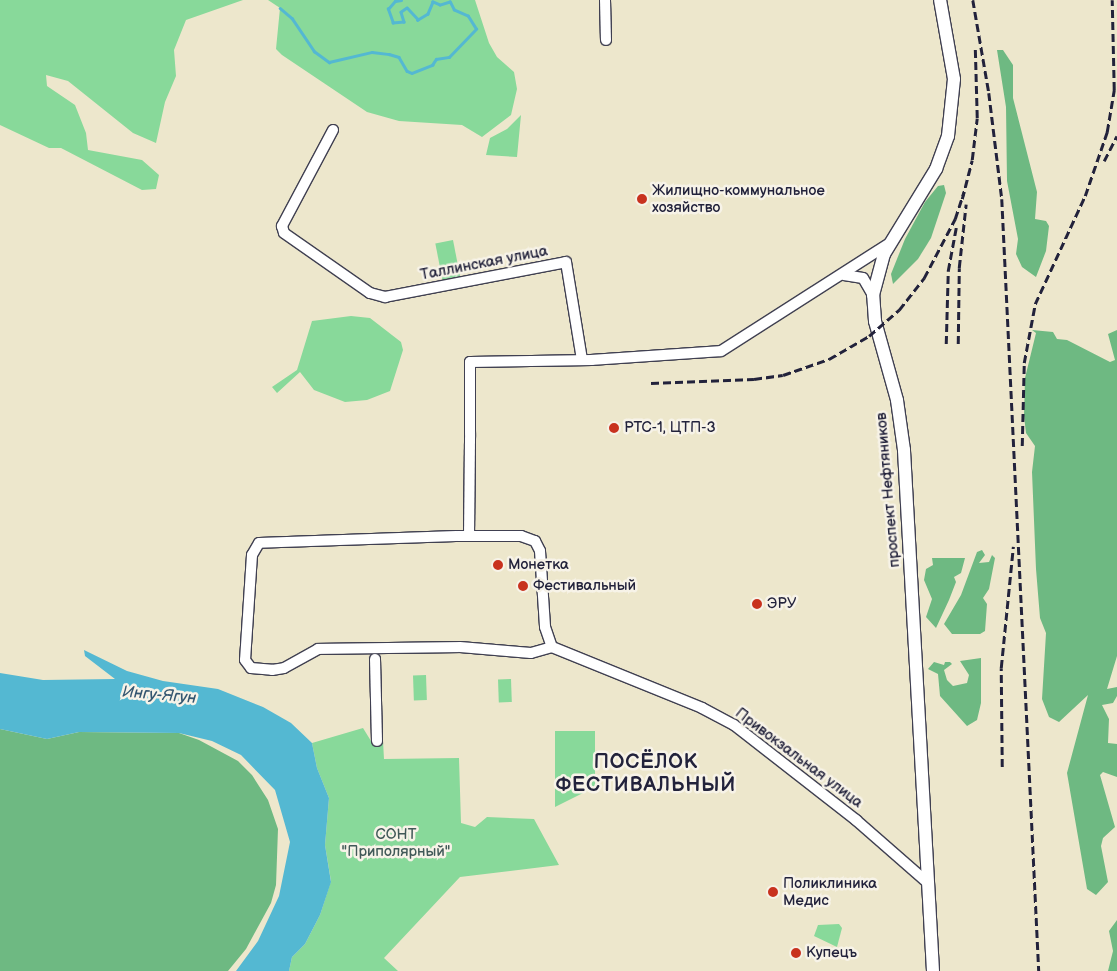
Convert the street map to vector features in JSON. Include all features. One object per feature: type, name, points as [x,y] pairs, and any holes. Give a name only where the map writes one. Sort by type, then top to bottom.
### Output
[{"type":"main road","name":"проспект Нефтяников","points":[[933,971],[903,442],[897,400],[876,321],[874,295],[878,268],[892,241],[936,169],[948,136],[954,79],[940,0]]},
{"type":"street","points":[[605,0],[606,40]]},
{"type":"street","name":"Таллинская улица","points":[[334,130],[282,226],[284,233],[370,293],[385,297],[566,262],[582,360]]},
{"type":"street","points":[[461,535],[470,434],[470,362],[582,360],[721,351],[844,275],[892,241]]},
{"type":"street","points":[[844,275],[854,274],[863,278],[874,295]]},
{"type":"street","points":[[461,535],[520,536],[535,541],[540,551],[545,627],[552,648],[531,653],[459,647],[375,655],[318,649],[284,668],[255,669],[248,667],[245,660],[252,555],[259,543],[461,535]]},
{"type":"street","name":"Привокзальная улица","points":[[552,648],[728,721],[800,774],[905,861],[928,883]]},
{"type":"street","points":[[375,655],[377,741]]},
{"type":"street","points":[[905,861],[920,860],[926,851]]},
{"type":"green space","points":[[0,0],[243,0],[186,20],[174,50],[176,76],[165,102],[156,143],[133,133],[68,81],[46,75],[47,86],[75,105],[86,133],[88,150],[142,160],[159,175],[156,189],[142,190],[61,148],[49,148],[0,125]]},
{"type":"green space","points":[[268,0],[475,0],[489,43],[497,57],[514,72],[517,89],[511,115],[482,137],[462,125],[399,121],[367,112],[282,55],[276,49],[280,8]]},
{"type":"green space","points":[[997,50],[1003,50],[1013,65],[1013,98],[1037,192],[1035,219],[1046,221],[1049,226],[1046,251],[1036,277],[1022,267],[1016,254],[1018,239],[1007,181],[1006,107]]},
{"type":"green space","points":[[521,115],[517,157],[486,155],[490,138],[507,129]]},
{"type":"green space","points":[[944,185],[946,193],[931,238],[918,259],[893,284],[891,274],[905,239],[925,202],[938,186]]},
{"type":"green space","points":[[453,240],[460,276],[442,280],[435,243]]},
{"type":"green space","points":[[351,316],[370,318],[401,342],[403,350],[390,391],[367,400],[345,402],[314,390],[300,372],[277,393],[272,387],[297,370],[312,321]]},
{"type":"green space","points":[[1032,330],[1053,332],[1057,339],[1067,340],[1110,362],[1115,360],[1108,334],[1117,330],[1117,656],[1107,689],[1117,687],[1117,696],[1113,703],[1102,705],[1109,719],[1108,743],[1117,744],[1117,777],[1103,772],[1100,775],[1115,827],[1103,838],[1101,846],[1108,882],[1096,895],[1087,889],[1067,773],[1088,695],[1059,722],[1049,717],[1042,699],[1046,633],[1040,618],[1036,569],[1032,472],[1035,446],[1026,433],[1024,416],[1025,378],[1036,333]]},
{"type":"green space","points":[[982,550],[985,555],[979,563],[989,562],[992,555],[995,558],[989,589],[983,598],[987,604],[985,631],[980,634],[952,634],[944,624],[961,595],[977,552]]},
{"type":"green space","points":[[932,558],[965,558],[961,573],[954,577],[956,582],[936,628],[926,617],[932,599],[924,580],[926,569],[933,565]]},
{"type":"green space","points":[[981,658],[981,703],[977,720],[967,726],[940,696],[938,674],[928,669],[934,662],[944,665],[945,662],[950,662],[952,664],[944,670],[947,680],[953,686],[967,683],[969,675],[960,661]]},
{"type":"green space","points":[[413,675],[426,675],[427,700],[414,700]]},
{"type":"green space","points":[[498,679],[511,679],[512,702],[499,702]]},
{"type":"green space","name":"СОНТ \"Приполярный\"","points":[[363,728],[371,741],[383,741],[384,759],[459,758],[461,823],[475,827],[487,817],[534,819],[559,865],[460,877],[384,958],[398,971],[289,971],[292,957],[305,944],[320,915],[331,881],[325,845],[329,798],[317,768],[312,743]]},
{"type":"green space","points":[[0,729],[47,739],[79,732],[179,733],[199,740],[238,761],[252,775],[268,800],[278,829],[276,885],[271,903],[246,949],[228,971],[0,971]]},
{"type":"green space","points":[[555,731],[595,731],[595,787],[555,807]]},
{"type":"green space","points":[[1117,920],[1117,971],[1108,971],[1113,951],[1109,931]]},
{"type":"green space","points":[[839,924],[842,928],[837,947],[814,936],[818,925]]},
{"type":"water","name":"Ингу-Ягун","points":[[84,650],[127,671],[163,681],[218,689],[263,707],[291,723],[312,743],[317,768],[329,798],[325,845],[331,882],[320,915],[305,944],[292,957],[289,971],[236,971],[258,941],[279,896],[290,842],[275,790],[241,755],[212,741],[179,733],[79,732],[47,739],[0,729],[0,673],[43,680],[115,679],[85,656]]},
{"type":"waterway","points":[[280,8],[292,18],[314,51],[329,62],[372,52],[389,54],[399,57],[407,71],[412,73],[432,65],[436,59],[449,57],[476,29],[468,16],[454,10],[450,2],[440,5],[433,2],[428,14],[418,20],[407,8],[401,12],[404,22],[393,23],[388,9],[395,1],[401,0]]},
{"type":"railway","points":[[973,0],[989,93],[1002,199],[1039,971]]},
{"type":"railway","points":[[1022,446],[1024,363],[1035,304],[1085,196],[1107,132],[1114,90],[1112,0]]},
{"type":"railway","points":[[962,199],[972,160],[977,118],[975,48]]},
{"type":"railway","points":[[1104,161],[1117,136]]},
{"type":"railway","points":[[651,383],[754,379],[783,375],[829,359],[869,336],[899,310],[924,278],[955,219],[964,192]]},
{"type":"railway","points":[[958,344],[959,268],[966,204]]},
{"type":"railway","points":[[946,344],[948,271],[956,228]]},
{"type":"railway","points":[[1002,767],[1001,668],[1013,547]]},
{"type":"place","name":"Жилищно-коммунальное хозяйство","points":[[642,199]]},
{"type":"place","name":"РТС-1, ЦТП-3","points":[[614,428]]},
{"type":"place","name":"Монетка","points":[[498,565]]},
{"type":"place","name":"Фестивальный","points":[[523,586]]},
{"type":"place","name":"ЭРУ","points":[[757,604]]},
{"type":"place","name":"Поликлиника Медис","points":[[773,892]]},
{"type":"place","name":"Купецъ","points":[[796,953]]},
{"type":"district","name":"ПОСЁЛОК ФЕСТИВАЛЬНЫЙ","points":[[646,774]]}]
